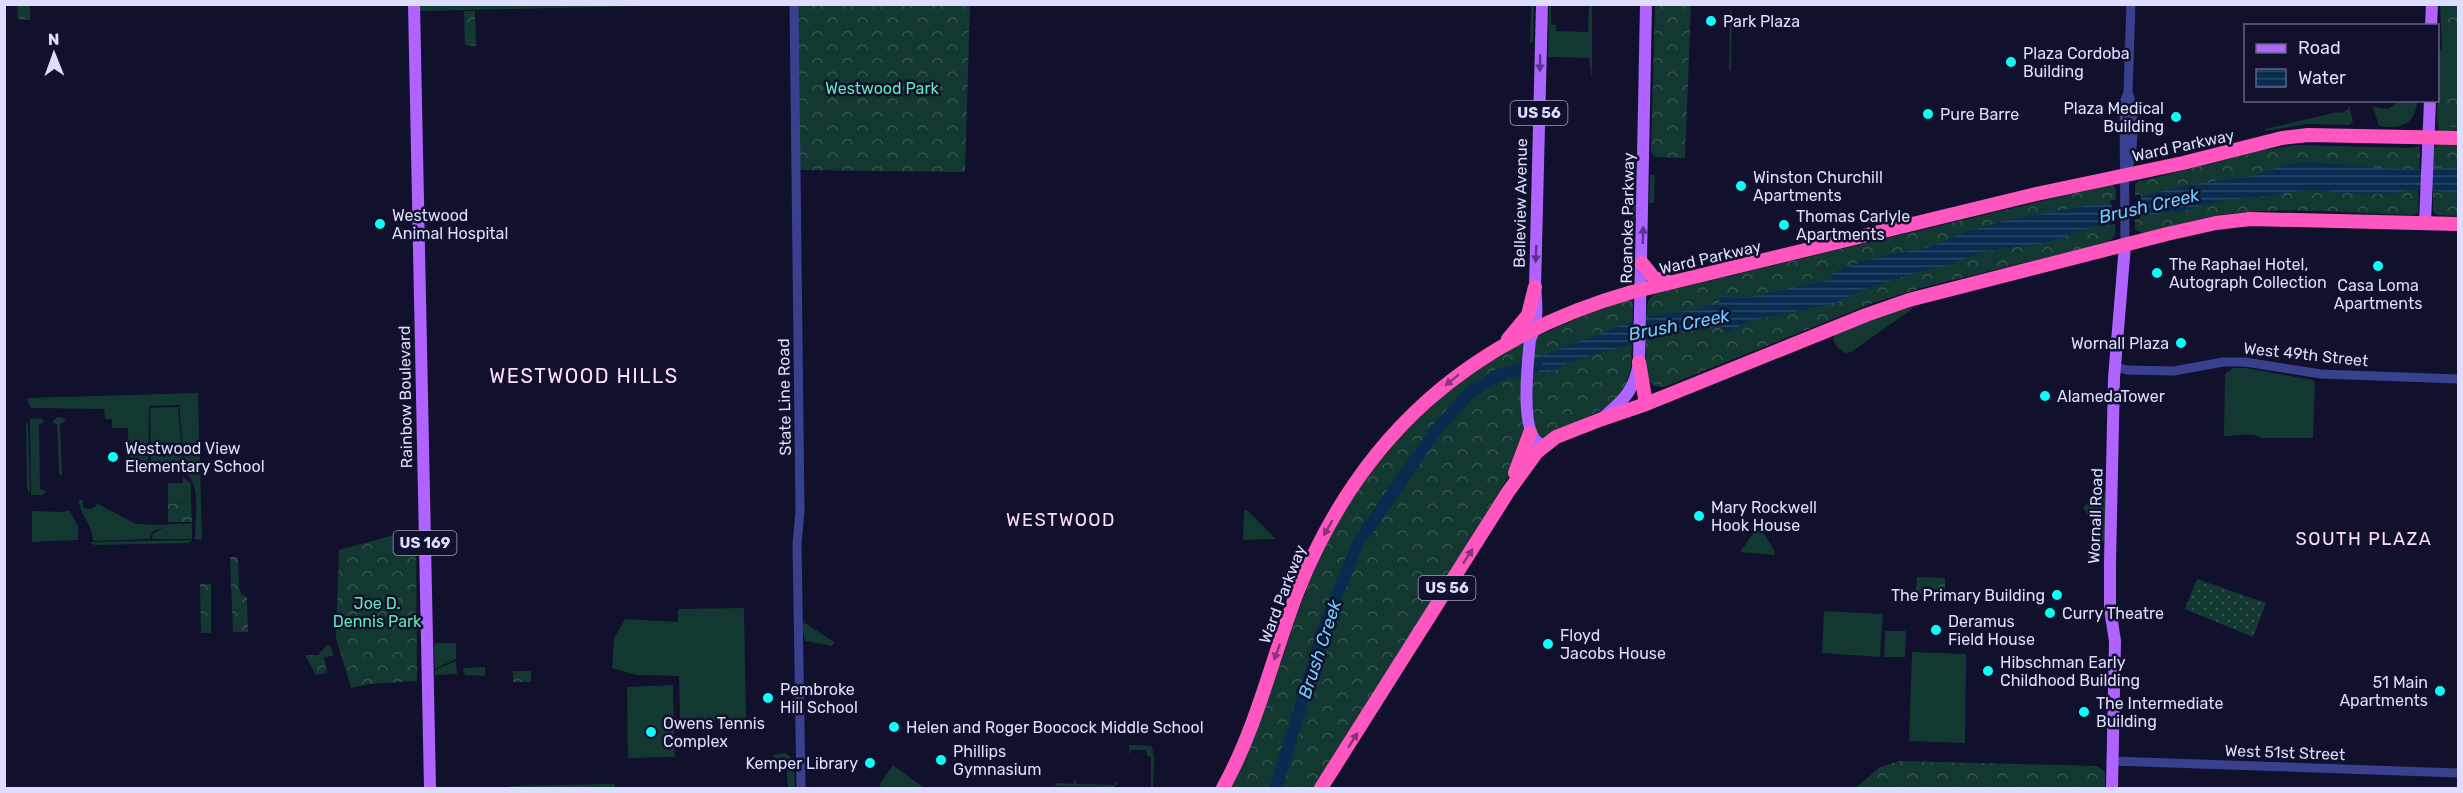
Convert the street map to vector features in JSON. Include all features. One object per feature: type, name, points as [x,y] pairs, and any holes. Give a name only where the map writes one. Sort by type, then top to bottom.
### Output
[{"type":"highway","name":"Ward Parkway","points":[[1223,789],[1246,739],[1313,553],[1345,498],[1383,446],[1407,419],[1459,374],[1500,346],[1578,309],[1641,290],[2294,136],[2427,144],[2458,138]]},
{"type":"highway","points":[[1602,418],[1680,391],[1856,319],[1909,300],[2216,223],[2250,219],[2458,224]]},
{"type":"highway","points":[[1642,263],[1654,278],[1674,283]]},
{"type":"highway","name":"US 56","points":[[1500,346],[1524,320],[1533,302],[1535,287]]},
{"type":"highway","points":[[1639,355],[1646,404]]},
{"type":"highway","points":[[1643,381],[1657,389],[1680,391]]},
{"type":"highway","name":"US 56","points":[[1321,789],[1526,465],[1544,445],[1556,437],[1602,418]]},
{"type":"highway","points":[[1508,492],[1530,433]]},
{"type":"main road","name":"Rainbow Boulevard","points":[[414,4],[430,789]]},
{"type":"main road","name":"Belleview Avenue","points":[[1530,433],[1527,420],[1533,354],[1530,340],[1535,330],[1537,305],[1535,287],[1542,4]]},
{"type":"main road","name":"Roanoke Parkway","points":[[1602,418],[1624,400],[1633,386],[1639,355],[1646,4]]},
{"type":"main road","name":"US 56","points":[[1647,23],[1651,17],[1651,4]]},
{"type":"main road","points":[[2431,24],[2432,4]]},
{"type":"main road","points":[[2425,223],[2430,102]]},
{"type":"main road","name":"Wornall Road","points":[[2112,789],[2115,641],[2110,609],[2110,562],[2115,367],[2126,245]]},
{"type":"main road","points":[[1530,433],[1537,444],[1544,445]]},
{"type":"street","name":"State Line Road","points":[[794,4],[800,511],[797,527],[797,568],[801,789]]},
{"type":"street","points":[[2126,245],[2125,188],[2126,174],[2131,160],[2132,103],[2128,92],[2131,4]]},
{"type":"street","name":"West 49th Street","points":[[2115,367],[2127,370],[2174,371],[2223,362],[2245,362],[2321,374],[2458,379]]},
{"type":"street","name":"West 51st Street","points":[[2111,761],[2458,773]]},
{"type":"green space","points":[[647,4],[647,6],[420,11],[419,5]]},
{"type":"green space","points":[[17,5],[30,5],[30,20],[18,19]]},
{"type":"green space","name":"Westwood Park","points":[[797,5],[970,5],[965,172],[800,170]]},
{"type":"green space","points":[[1531,5],[1534,5],[1533,42],[1530,44]]},
{"type":"green space","points":[[1549,5],[1551,5],[1551,24],[1556,25],[1556,31],[1588,32],[1589,5],[1592,5],[1592,79],[1589,58],[1548,57]]},
{"type":"green space","points":[[1655,5],[1691,5],[1685,158],[1655,157],[1651,152]]},
{"type":"green space","points":[[2440,5],[2458,5],[2458,130],[2442,132],[2437,122],[2439,51],[2442,48]]},
{"type":"green space","points":[[2458,7],[2458,42],[2447,40],[2448,9]]},
{"type":"green space","points":[[464,11],[475,11],[476,46],[465,45]]},
{"type":"green space","points":[[1730,11],[1732,11],[1731,71],[1729,71]]},
{"type":"green space","points":[[2458,91],[2458,127],[2445,124],[2446,92]]},
{"type":"green space","points":[[2398,102],[2417,102],[2414,115],[2406,124],[2400,126],[2379,126],[2373,107],[2388,109]]},
{"type":"green space","points":[[2349,105],[2353,121],[2350,125],[2307,124],[2266,131],[2265,129],[2342,113],[2348,109]]},
{"type":"green space","points":[[2439,143],[2458,143],[2458,216],[2437,215],[2433,211],[2433,149]]},
{"type":"green space","points":[[2295,145],[2413,148],[2420,146],[2418,213],[2413,215],[2259,211],[2213,216],[2142,233],[2135,230],[2135,185],[2140,179],[2142,181],[2259,151]]},
{"type":"green space","points":[[1634,171],[1637,171],[1636,217],[1632,219]]},
{"type":"green space","points":[[1650,175],[1655,175],[1654,203],[1649,203]]},
{"type":"green space","points":[[2113,184],[2116,190],[2115,235],[2109,242],[1921,288],[1873,303],[1664,387],[1655,386],[1649,381],[1646,330],[1648,303],[1653,295]]},
{"type":"green space","points":[[1627,300],[1632,301],[1633,306],[1631,369],[1624,389],[1613,403],[1602,410],[1549,435],[1510,474],[1432,603],[1313,788],[1231,788],[1266,706],[1294,622],[1316,567],[1333,532],[1375,467],[1427,410],[1488,362],[1524,341],[1594,311]]},
{"type":"green space","points":[[1914,305],[1911,310],[1851,352],[1845,353],[1837,347],[1833,339],[1836,332]]},
{"type":"green space","points":[[2233,368],[2246,368],[2313,380],[2315,383],[2313,438],[2224,436],[2225,374]]},
{"type":"green space","points":[[198,393],[202,540],[195,539],[196,494],[194,485],[185,472],[179,405],[149,406],[148,464],[139,471],[129,471],[128,428],[112,428],[112,419],[105,419],[104,409],[33,408],[30,407],[27,398]]},
{"type":"green space","points":[[178,407],[182,453],[151,454],[150,408]]},
{"type":"green space","points":[[57,417],[66,421],[60,424],[62,475],[59,475],[57,424],[52,423]]},
{"type":"green space","points":[[41,418],[44,422],[39,425],[40,489],[46,491],[43,495],[31,495],[30,419]]},
{"type":"green space","points":[[28,421],[30,491],[29,493],[26,426]]},
{"type":"green space","points":[[182,453],[183,463],[151,464],[151,454]]},
{"type":"green space","points":[[183,477],[191,484],[191,503],[168,504],[168,483],[183,483]]},
{"type":"green space","points":[[2105,490],[2105,538],[2103,541],[2100,540],[2083,507]]},
{"type":"green space","points":[[79,499],[83,501],[85,509],[91,509],[98,504],[136,524],[167,525],[152,532],[150,539],[93,541]]},
{"type":"green space","points":[[191,503],[192,522],[168,522],[168,504]]},
{"type":"green space","points":[[69,510],[78,526],[78,540],[32,542],[32,511],[63,512]]},
{"type":"green space","points":[[1244,510],[1247,510],[1276,539],[1243,540]]},
{"type":"green space","points":[[192,523],[192,539],[152,539],[153,534],[168,524]]},
{"type":"green space","points":[[1759,525],[1775,552],[1774,555],[1740,552]]},
{"type":"green space","name":"Joe D. Dennis Park","points":[[409,531],[416,536],[417,681],[370,684],[351,688],[336,638],[339,550]]},
{"type":"green space","points":[[192,540],[189,543],[95,545],[89,542]]},
{"type":"green space","points":[[230,557],[238,557],[239,588],[242,595],[247,597],[248,632],[233,632]]},
{"type":"green space","points":[[1917,577],[1945,578],[1945,596],[1916,595]]},
{"type":"green space","points":[[2197,579],[2266,603],[2253,637],[2185,609]]},
{"type":"green space","points":[[200,584],[211,584],[211,633],[201,633]]},
{"type":"green space","points":[[744,608],[746,720],[680,721],[679,676],[636,675],[612,668],[614,638],[625,619],[678,622],[678,609]]},
{"type":"green space","points":[[1824,611],[1883,614],[1880,657],[1822,653]]},
{"type":"green space","points":[[805,623],[834,642],[832,646],[805,641],[802,624]]},
{"type":"green space","points":[[1885,631],[1906,631],[1905,657],[1884,657]]},
{"type":"green space","points":[[434,643],[456,643],[456,659],[435,669]]},
{"type":"green space","points":[[328,644],[333,656],[324,657],[327,673],[316,675],[305,655],[318,655]]},
{"type":"green space","points":[[1912,652],[1966,654],[1965,743],[1909,741]]},
{"type":"green space","points":[[456,661],[457,674],[435,675],[435,670]]},
{"type":"green space","points":[[485,667],[485,676],[465,675],[463,668]]},
{"type":"green space","points":[[513,671],[531,671],[531,682],[513,682]]},
{"type":"green space","name":"Owens Tennis Complex","points":[[673,685],[675,757],[628,758],[627,687]]},
{"type":"green space","points":[[1129,745],[1152,746],[1153,788],[1151,788],[1151,757],[1147,756],[1146,750],[1131,750],[1129,755]]},
{"type":"green space","points":[[786,753],[794,760],[795,788],[788,788],[786,764],[773,765],[773,755]]},
{"type":"green space","points":[[1900,761],[2097,766],[2105,772],[2105,788],[1856,788],[1880,767]]},
{"type":"green space","points":[[893,765],[924,788],[884,788],[879,785]]},
{"type":"green space","points":[[1075,779],[1077,784],[1114,785],[1116,780],[1117,784],[1114,787],[1055,786],[1056,783],[1074,784]]},
{"type":"green space","points":[[615,784],[615,788],[511,788],[510,786]]},
{"type":"water","points":[[2307,162],[2421,170],[2458,167],[2458,193],[2417,189],[2387,194],[2343,193],[2312,189],[2222,200],[2179,212],[2143,215],[2100,224],[2046,243],[1985,251],[1947,266],[1918,272],[1867,288],[1836,303],[1748,321],[1728,332],[1721,326],[1704,328],[1703,333],[1702,329],[1696,328],[1596,354],[1568,363],[1544,375],[1528,368],[1541,356],[1644,317],[1701,309],[1707,307],[1708,304],[1717,306],[1722,296],[1746,298],[1822,282],[1831,279],[1833,273],[1846,267],[1877,257],[1930,247],[1969,231],[2003,221],[2086,206],[2106,205],[2183,186],[2253,176],[2284,165]]},
{"type":"pier","points":[[2141,194],[2138,213],[2140,218],[2110,225],[2112,205],[2109,201]]},
{"type":"waterway","name":"Brush Creek","points":[[1276,788],[1325,625],[1358,543],[1434,433],[1470,392],[1499,375],[1537,365]]},
{"type":"place","name":"Park Plaza","points":[[1711,21]]},
{"type":"place","name":"Plaza Cordoba Building","points":[[2011,62]]},
{"type":"place","name":"Pure Barre","points":[[1928,114]]},
{"type":"place","name":"Plaza Medical Building","points":[[2176,117]]},
{"type":"place","name":"Winston Churchill Apartments","points":[[1741,186]]},
{"type":"place","name":"Westwood Animal Hospital","points":[[380,224]]},
{"type":"place","name":"Thomas Carlyle Apartments","points":[[1784,225]]},
{"type":"place","name":"Casa Loma Apartments","points":[[2378,266]]},
{"type":"place","name":"The Raphael Hotel, Autograph Collection","points":[[2157,273]]},
{"type":"place","name":"Wornall Plaza","points":[[2181,343]]},
{"type":"place","name":"AlamedaTower","points":[[2045,396]]},
{"type":"place","name":"Westwood View Elementary School","points":[[113,457]]},
{"type":"place","name":"Mary Rockwell Hook House","points":[[1699,516]]},
{"type":"place","name":"The Primary Building","points":[[2057,595]]},
{"type":"place","name":"Curry Theatre","points":[[2050,613]]},
{"type":"place","name":"Deramus Field House","points":[[1936,630]]},
{"type":"place","name":"Floyd Jacobs House","points":[[1548,644]]},
{"type":"place","name":"Hibschman Early Childhood Building","points":[[1988,671]]},
{"type":"place","name":"51 Main Apartments","points":[[2440,691]]},
{"type":"place","name":"Pembroke Hill School","points":[[768,698]]},
{"type":"place","name":"The Intermediate Building","points":[[2084,712]]},
{"type":"place","name":"Helen and Roger Boocock Middle School","points":[[894,727]]},
{"type":"place","name":"Owens Tennis Complex","points":[[651,732]]},
{"type":"place","name":"Phillips Gymnasium","points":[[941,760]]},
{"type":"place","name":"Kemper Library","points":[[870,763]]},
{"type":"district","name":"WESTWOOD HILLS","points":[[584,376]]},
{"type":"district","name":"WESTWOOD","points":[[1061,520]]},
{"type":"district","name":"SOUTH PLAZA","points":[[2364,539]]}]
